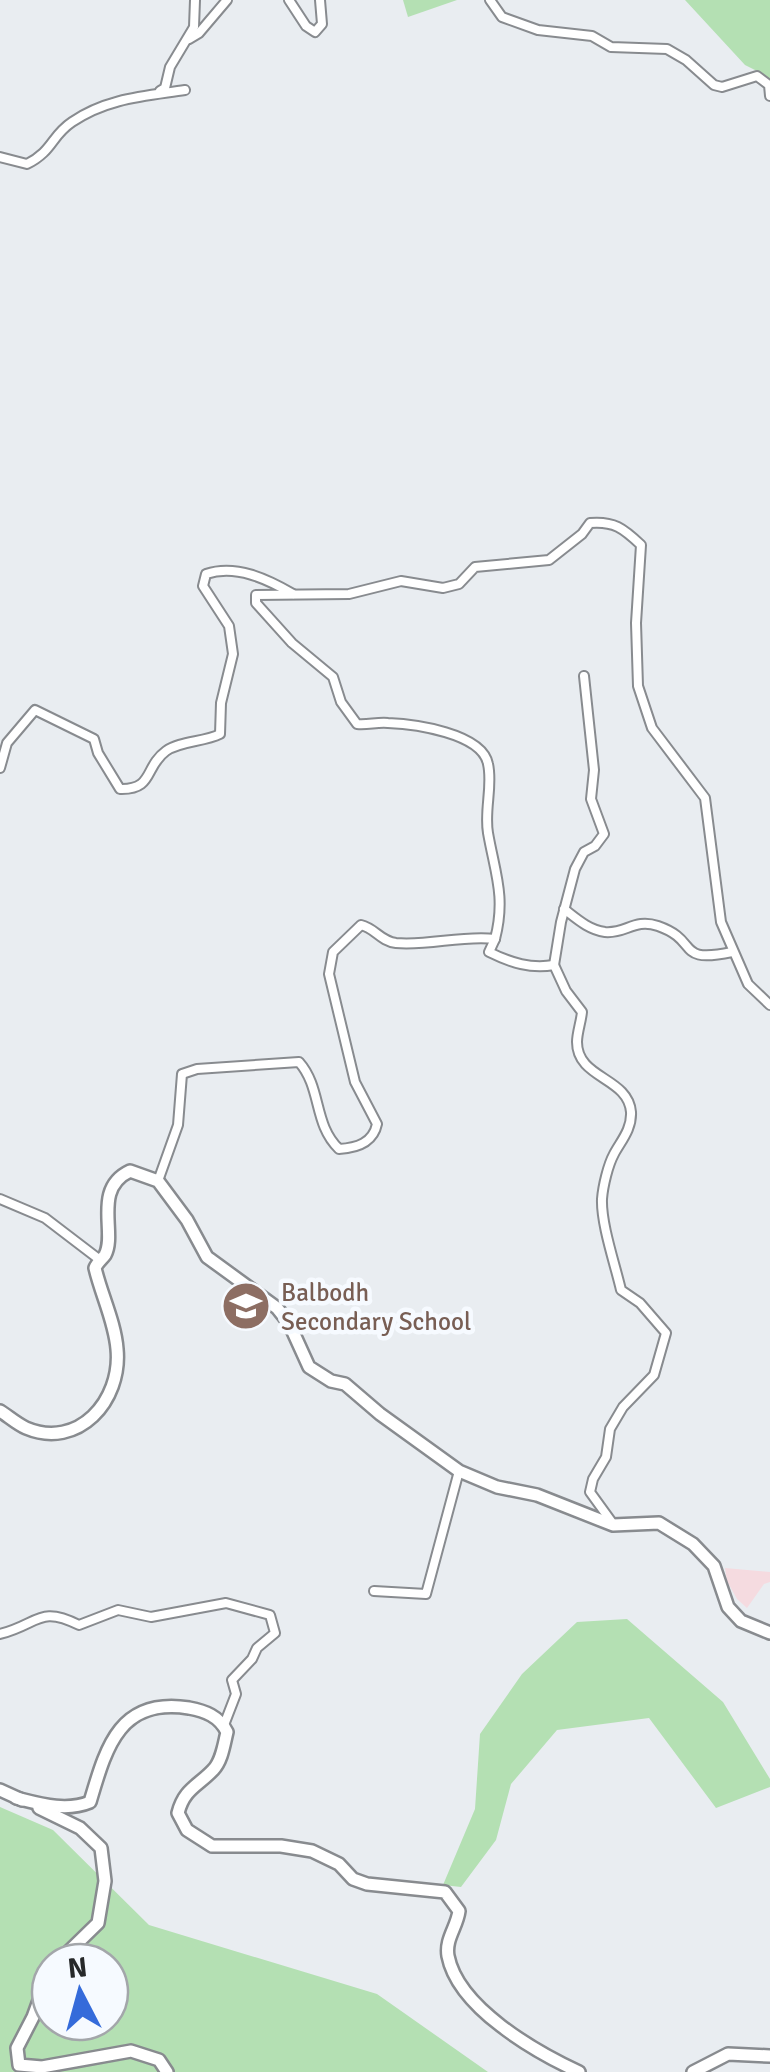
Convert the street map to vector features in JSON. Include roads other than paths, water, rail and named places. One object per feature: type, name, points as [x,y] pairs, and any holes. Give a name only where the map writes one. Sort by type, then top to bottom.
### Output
[{"type":"street","points":[[159,92],[165,88],[170,66],[194,27],[195,0]]},
{"type":"street","points":[[186,41],[199,33],[227,0]]},
{"type":"street","points":[[290,0],[306,26],[315,32],[322,24],[320,0]]},
{"type":"street","points":[[490,0],[502,17],[538,30],[592,36],[611,47],[667,49],[714,85],[722,87],[757,76],[769,85],[770,96]]},
{"type":"street","points":[[0,157],[27,164],[50,149],[59,132],[74,120],[115,100],[185,90]]},
{"type":"street","points":[[554,965],[538,968],[506,961],[490,952],[502,896],[486,813],[488,763],[480,746],[460,735],[405,724],[357,724],[340,702],[333,677],[292,643],[256,603],[256,595],[350,594],[401,581],[443,588],[459,584],[475,567],[549,560],[590,523],[616,524],[640,544],[638,686],[652,728],[705,798],[721,922],[748,984],[770,1006]]},
{"type":"street","points":[[0,768],[7,743],[35,710],[94,739],[120,789],[134,790],[144,784],[152,764],[169,748],[204,742],[220,734],[220,703],[233,654],[229,626],[202,586],[206,574],[220,570],[253,575],[297,596]]},
{"type":"street","points":[[584,676],[594,770],[591,799],[604,834],[584,852],[575,869],[554,965],[582,1012],[579,1052],[589,1071],[608,1080],[625,1096],[631,1112],[626,1136],[612,1158],[602,1200],[621,1290],[640,1303],[666,1333],[654,1374],[623,1407],[610,1429],[606,1457],[593,1478],[590,1492],[613,1525]]},
{"type":"street","points":[[564,910],[587,926],[608,933],[638,922],[660,926],[679,935],[691,953],[703,958],[732,952]]},
{"type":"street","points":[[158,1181],[178,1125],[182,1074],[197,1069],[299,1062],[311,1076],[318,1116],[329,1140],[339,1149],[356,1148],[374,1135],[377,1124],[355,1082],[329,974],[333,952],[360,925],[371,927],[380,938],[392,943],[495,938]]},
{"type":"street","points":[[0,1410],[25,1428],[62,1433],[77,1430],[98,1412],[108,1396],[118,1365],[116,1339],[95,1268],[107,1252],[107,1203],[118,1179],[130,1171],[158,1181],[187,1220],[207,1258],[276,1308],[288,1323],[309,1367],[332,1382],[345,1384],[459,1471],[613,1525],[659,1523],[693,1544],[714,1566],[728,1607],[741,1620],[770,1633]]},
{"type":"street","points":[[0,1199],[46,1218],[100,1260]]},
{"type":"street","points":[[374,1591],[426,1594],[459,1471]]},
{"type":"street","points":[[0,1634],[60,1614],[80,1625],[118,1610],[151,1616],[226,1603],[270,1615],[275,1632],[232,1680],[236,1694],[224,1725]]},
{"type":"street","points":[[16,1798],[50,1806],[90,1802],[100,1763],[127,1722],[148,1708],[168,1706],[213,1715],[226,1732],[217,1766],[189,1787],[181,1801],[178,1813],[187,1830],[200,1841],[224,1848],[253,1844],[312,1851],[366,1884],[445,1892],[459,1911],[450,1936],[450,1961],[474,2000],[519,2041],[579,2072]]},
{"type":"street","points":[[0,1790],[80,1828],[101,1848],[104,1881],[98,1923],[79,1942]]},
{"type":"street","points":[[30,2024],[18,2048],[19,2066],[42,2067],[132,2051],[159,2060],[167,2072]]},
{"type":"street","points":[[693,2072],[728,2054],[770,2056]]},
{"type":"place","name":"Balbodh Secondary School","points":[[246,1306]]}]
